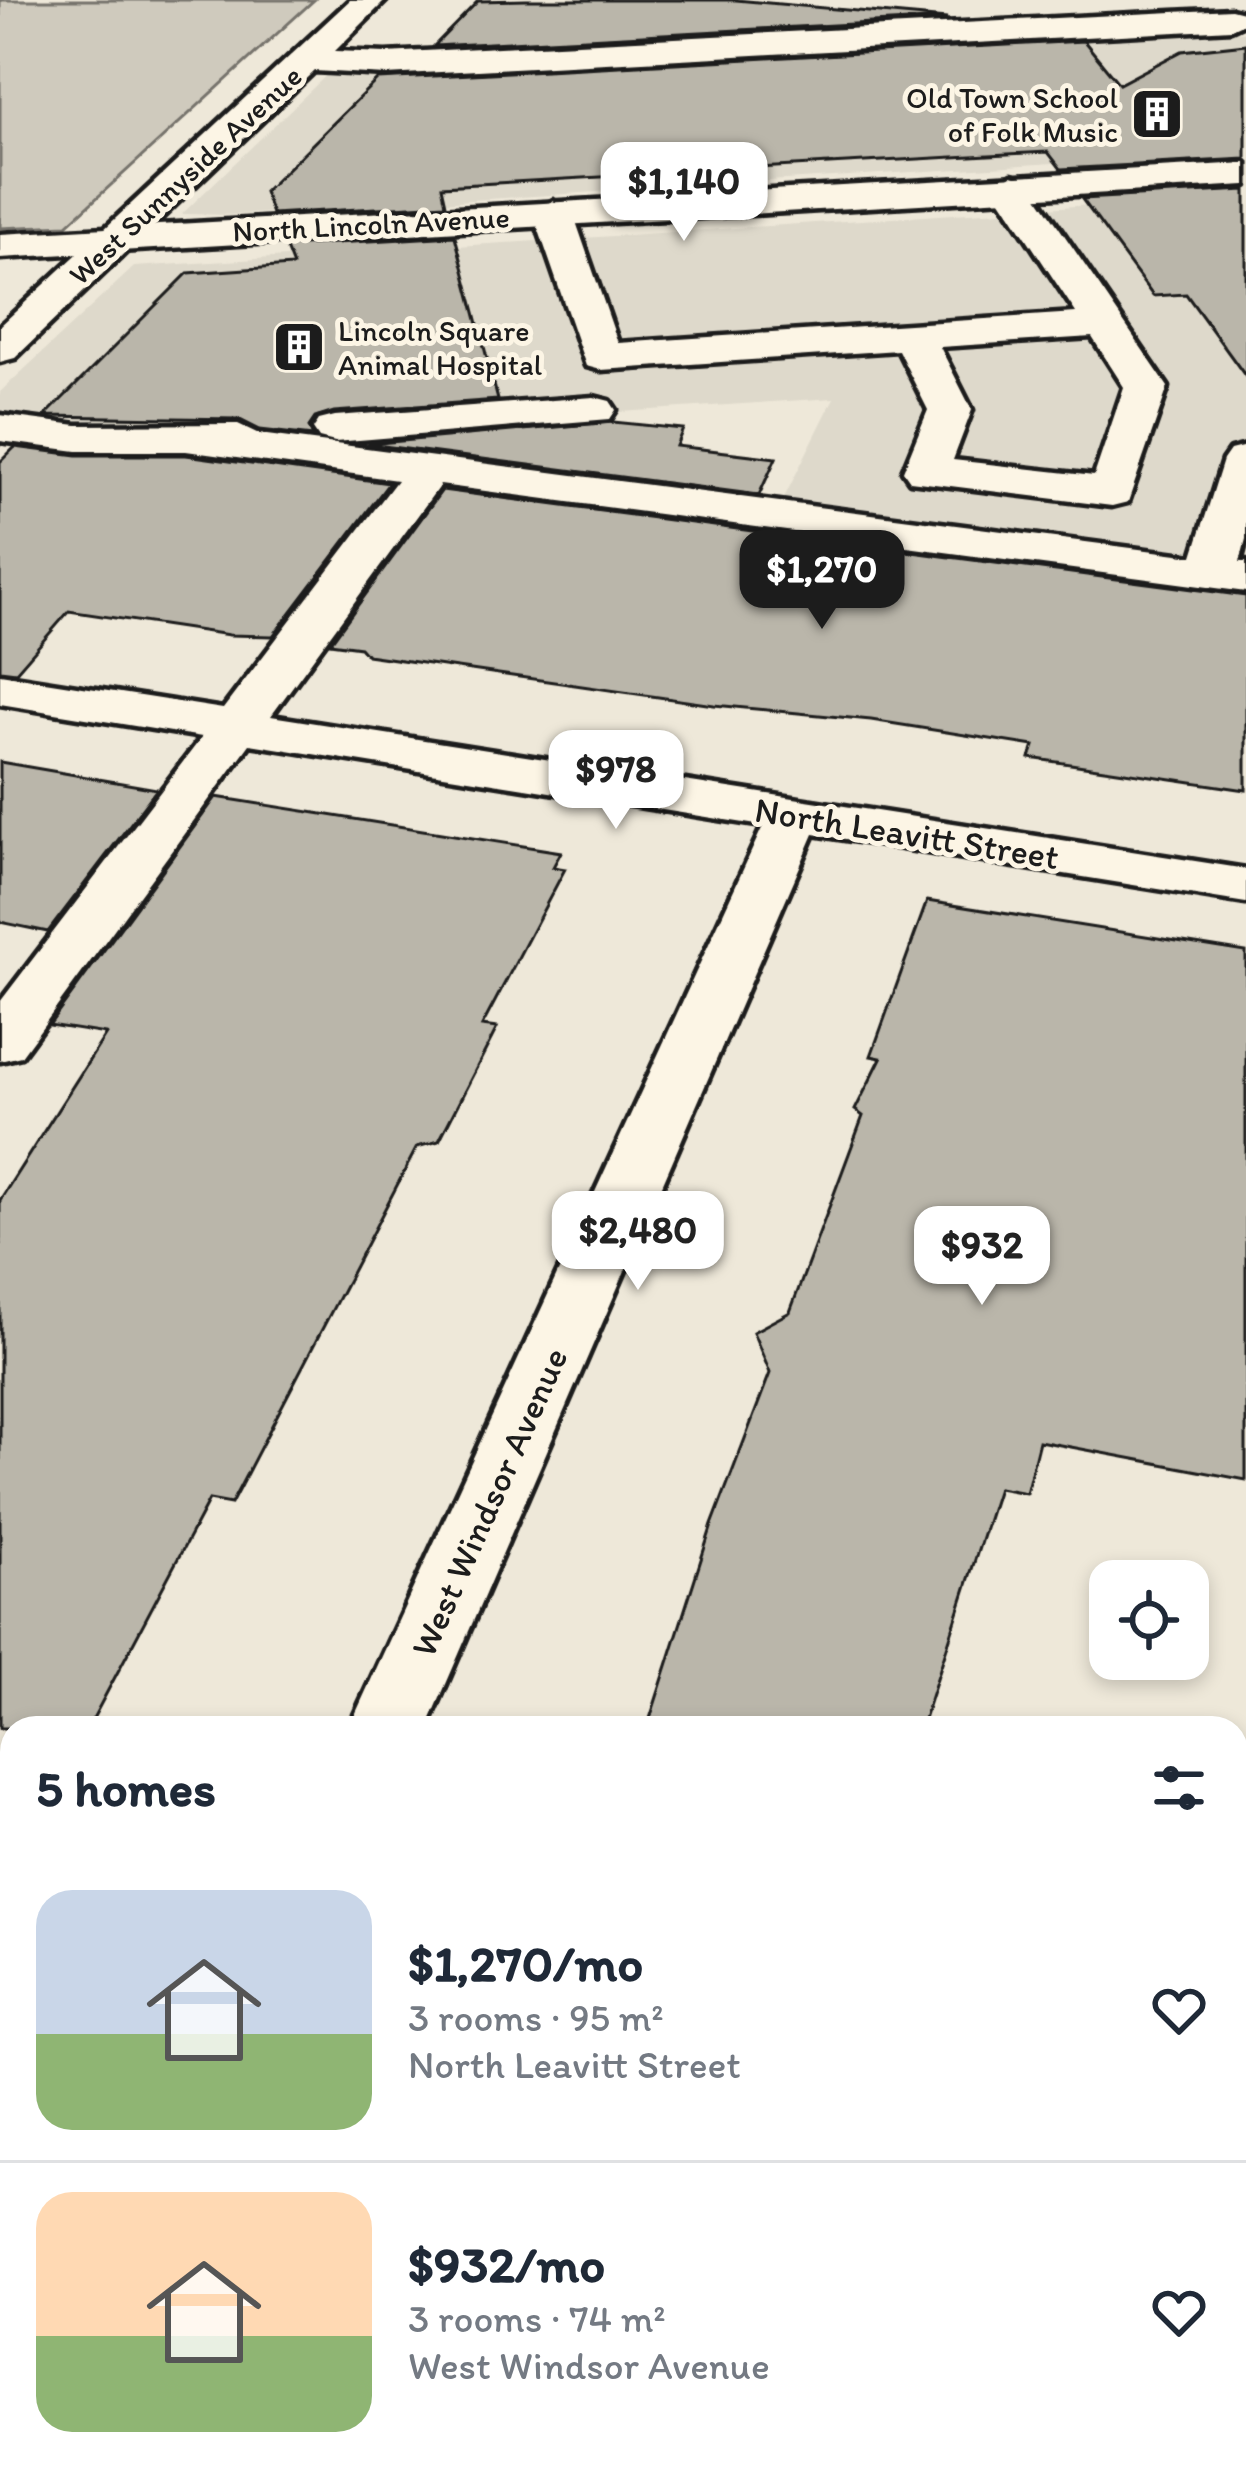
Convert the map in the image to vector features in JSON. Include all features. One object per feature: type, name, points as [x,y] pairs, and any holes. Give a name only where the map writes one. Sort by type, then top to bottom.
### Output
[{"type":"street","name":"West Sunnyside Avenue","points":[[0,349],[370,0]]},
{"type":"street","points":[[1020,0],[1239,20]]},
{"type":"street","points":[[738,48],[761,16]]},
{"type":"street","points":[[306,60],[386,64],[1239,20]]},
{"type":"street","name":"North Lincoln Avenue","points":[[0,246],[1246,174]]},
{"type":"street","points":[[913,337],[950,410],[926,471],[1112,492],[1146,387],[1012,187]]},
{"type":"street","points":[[553,214],[601,357],[1104,324]]},
{"type":"street","points":[[0,428],[76,438],[197,440],[595,410]]},
{"type":"street","points":[[197,440],[1229,575],[1246,460]]},
{"type":"street","points":[[0,1043],[428,470]]},
{"type":"street","name":"North Leavitt Street","points":[[0,689],[1246,886]]},
{"type":"street","name":"West Windsor Avenue","points":[[393,1716],[795,815]]},
{"type":"shaded area","points":[[0,0],[314,0],[67,225],[0,228]]},
{"type":"shaded area","points":[[1163,24],[1246,32],[1246,158],[1125,166],[1100,160],[236,215],[182,214],[340,62]]},
{"type":"shaded area","points":[[1246,195],[1246,460],[1212,573],[775,516],[834,398],[197,440],[0,428],[0,392],[134,267]]},
{"type":"building","points":[[736,0],[947,19],[434,46],[478,1]]},
{"type":"building","points":[[1084,41],[1119,84],[1182,51],[1246,44],[1246,159],[1061,169],[1048,152],[989,155],[442,186],[446,204],[272,214],[264,192],[378,79]]},
{"type":"building","points":[[1246,190],[1246,377],[1186,294],[1153,296],[1082,199]]},
{"type":"building","points":[[455,236],[498,400],[334,412],[315,418],[309,427],[313,436],[260,430],[238,419],[45,416],[188,273],[293,266],[285,246]]},
{"type":"building","points":[[613,422],[683,429],[676,446],[776,458],[759,495],[368,444]]},
{"type":"building","points":[[15,447],[77,455],[186,455],[389,483],[273,636],[229,635],[69,611],[16,672],[0,670],[0,462]]},
{"type":"building","points":[[442,490],[1246,596],[1246,790],[1030,758],[1034,746],[871,720],[714,705],[367,655],[360,647],[330,643]]},
{"type":"building","points":[[0,762],[157,789],[48,932],[0,922]]},
{"type":"building","points":[[216,797],[561,852],[553,867],[565,869],[482,1026],[497,1028],[439,1141],[417,1147],[231,1504],[209,1500],[94,1716],[0,1716],[0,1200],[106,1034],[49,1025]]},
{"type":"building","points":[[927,901],[1246,952],[1246,1480],[1039,1441],[1026,1493],[998,1488],[925,1716],[651,1716],[712,1525],[770,1373],[753,1332],[790,1312],[863,1116],[855,1110],[881,1058],[871,1056]]},
{"type":"place","name":"Old Town School of Folk Music","points":[[1157,114]]},
{"type":"place","name":"Lincoln Square Animal Hospital","points":[[299,347]]}]
